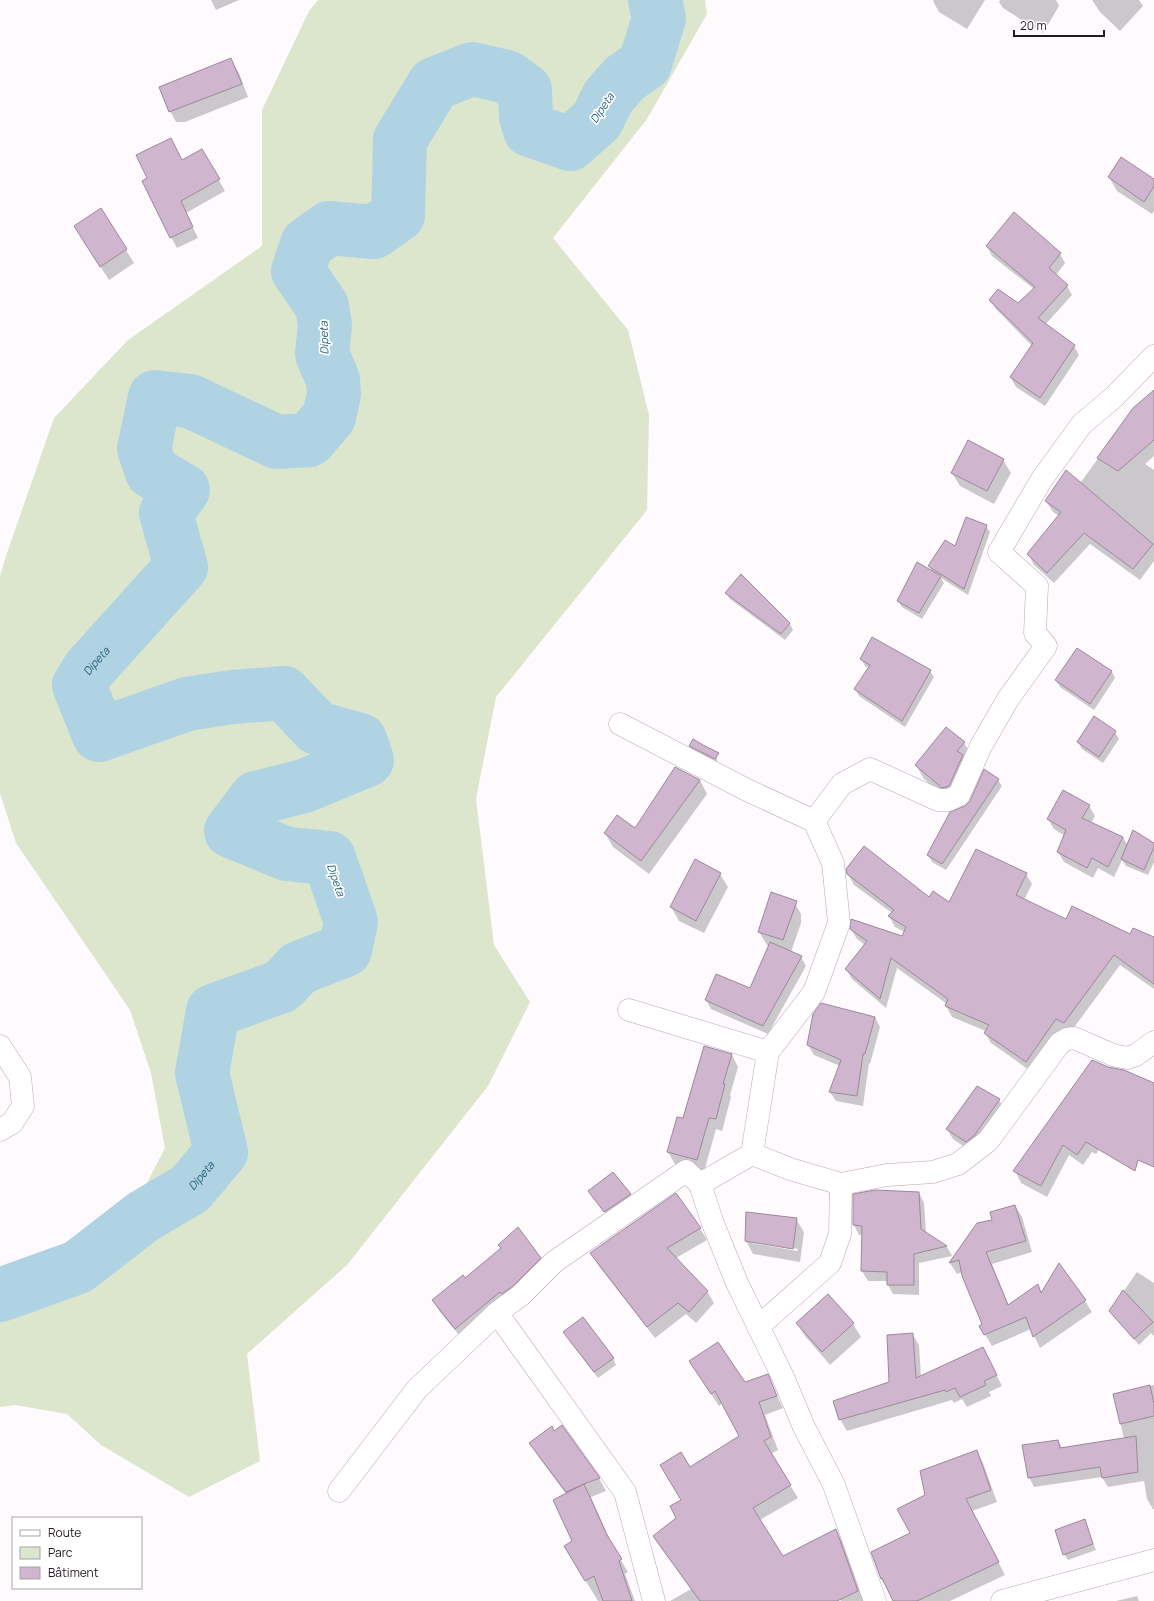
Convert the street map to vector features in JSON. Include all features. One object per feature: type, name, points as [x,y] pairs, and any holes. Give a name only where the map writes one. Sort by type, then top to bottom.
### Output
[{"type":"street","points":[[814,821],[842,784],[870,769],[938,800],[949,800],[959,795],[981,746],[1008,699],[1046,646],[1035,633],[1037,586],[999,552],[1042,480],[1082,424],[1114,398],[1154,356]]},
{"type":"street","points":[[620,724],[749,791],[814,821],[834,864],[839,923],[814,992],[768,1052],[752,1154]]},
{"type":"street","points":[[629,1010],[768,1052]]},
{"type":"street","points":[[752,1154],[841,1184],[887,1175],[933,1172],[958,1164],[988,1142],[1060,1043],[1067,1039],[1074,1038],[1113,1055],[1128,1058],[1136,1055],[1154,1042]]},
{"type":"street","points":[[0,1046],[20,1077],[23,1106],[12,1123],[0,1130]]},
{"type":"street","points":[[700,1184],[752,1154]]},
{"type":"street","points":[[339,1490],[417,1389],[497,1313],[521,1295],[554,1262],[686,1171],[700,1184],[712,1221],[737,1282],[783,1376],[804,1427],[834,1485],[875,1601]]},
{"type":"street","points":[[758,1327],[830,1263],[840,1234],[841,1184]]},
{"type":"street","points":[[497,1313],[625,1492],[654,1601]]},
{"type":"street","points":[[1002,1601],[1154,1560]]},
{"type":"green space","points":[[318,0],[705,0],[707,14],[647,119],[553,238],[628,330],[649,415],[647,510],[496,697],[476,799],[494,945],[530,1002],[488,1086],[347,1265],[247,1354],[260,1461],[189,1497],[101,1445],[67,1414],[15,1405],[0,1407],[0,1279],[67,1253],[146,1185],[165,1148],[151,1073],[130,1010],[16,843],[0,793],[0,576],[54,418],[128,340],[262,246],[262,110],[309,11]]},
{"type":"building","points":[[231,58],[242,84],[169,112],[159,87]]},
{"type":"building","points":[[171,138],[182,160],[202,149],[220,179],[181,201],[193,227],[170,238],[142,181],[147,178],[136,155]]},
{"type":"building","points":[[1121,157],[1154,179],[1154,186],[1144,202],[1108,177]]},
{"type":"building","points":[[101,208],[127,249],[100,267],[74,226]]},
{"type":"building","points":[[1014,212],[1061,253],[1049,268],[1068,285],[1038,318],[1075,345],[1040,398],[1010,377],[1033,343],[989,300],[998,289],[1018,303],[1035,287],[986,246]]},
{"type":"building","points":[[1154,390],[1154,440],[1118,471],[1097,458],[1133,408]]},
{"type":"building","points":[[968,440],[1004,459],[987,491],[951,473]]},
{"type":"building","points":[[1066,470],[1153,544],[1133,569],[1084,533],[1047,573],[1027,554],[1061,512],[1045,501]]},
{"type":"building","points":[[966,517],[987,525],[964,589],[928,566],[945,540],[955,546]]},
{"type":"building","points":[[917,562],[941,576],[919,613],[897,601]]},
{"type":"building","points":[[741,574],[790,623],[781,634],[725,593]]},
{"type":"building","points":[[872,637],[931,670],[902,721],[854,689],[870,665],[860,659]]},
{"type":"building","points":[[1077,648],[1112,671],[1090,704],[1055,680]]},
{"type":"building","points":[[1094,716],[1116,731],[1099,757],[1077,742]]},
{"type":"building","points":[[946,727],[965,742],[957,751],[963,755],[949,786],[942,788],[915,765]]},
{"type":"building","points":[[693,739],[719,753],[715,759],[689,746]]},
{"type":"building","points":[[675,767],[700,780],[641,861],[604,833],[617,815],[635,828]]},
{"type":"building","points":[[984,769],[999,779],[942,864],[927,855],[950,812],[965,806],[970,801]]},
{"type":"building","points":[[1063,790],[1090,805],[1082,818],[1123,837],[1108,867],[1092,858],[1087,868],[1057,852],[1066,830],[1047,819]]},
{"type":"building","points":[[1133,830],[1154,843],[1154,847],[1144,870],[1121,859]]},
{"type":"building","points":[[864,846],[929,897],[933,891],[949,902],[976,849],[1027,873],[1016,895],[1066,919],[1072,906],[1130,934],[1133,928],[1154,937],[1154,984],[1114,955],[1064,1023],[1056,1019],[1026,1062],[984,1033],[989,1025],[945,1006],[948,999],[891,958],[880,999],[845,969],[867,941],[850,929],[851,919],[902,936],[906,927],[888,916],[894,910],[847,874],[846,869]]},
{"type":"building","points":[[695,859],[721,873],[696,921],[670,907]]},
{"type":"building","points":[[771,892],[797,901],[783,940],[758,932]]},
{"type":"building","points":[[770,942],[802,956],[763,1026],[705,1000],[716,974],[750,988]]},
{"type":"building","points":[[821,1003],[875,1017],[865,1054],[863,1054],[857,1096],[829,1092],[841,1060],[807,1045],[813,1014]]},
{"type":"building","points":[[704,1046],[732,1054],[723,1084],[725,1084],[716,1119],[709,1118],[697,1160],[667,1152],[677,1117],[683,1118]]},
{"type":"building","points":[[1092,1060],[1108,1067],[1124,1070],[1154,1083],[1154,1167],[1138,1160],[1135,1171],[1086,1142],[1077,1155],[1063,1145],[1041,1186],[1013,1171]]},
{"type":"building","points":[[977,1086],[1000,1099],[974,1136],[966,1142],[946,1129]]},
{"type":"building","points":[[613,1172],[631,1194],[604,1212],[588,1191]]},
{"type":"building","points":[[875,1190],[919,1192],[921,1229],[947,1246],[914,1254],[914,1285],[887,1285],[887,1272],[861,1271],[862,1226],[853,1225],[853,1194]]},
{"type":"building","points":[[676,1193],[701,1228],[667,1248],[708,1291],[689,1312],[678,1303],[647,1327],[590,1253]]},
{"type":"building","points":[[1015,1205],[1026,1241],[986,1252],[1008,1305],[1038,1284],[1041,1293],[1059,1263],[1086,1300],[1033,1337],[1026,1317],[984,1335],[979,1326],[982,1324],[962,1276],[959,1260],[949,1263],[977,1223],[992,1220],[990,1212]]},
{"type":"building","points":[[746,1212],[797,1218],[793,1249],[745,1241]]},
{"type":"building","points":[[518,1227],[541,1258],[513,1286],[502,1294],[500,1292],[455,1329],[432,1300],[463,1275],[465,1278],[501,1248],[498,1245]]},
{"type":"building","points":[[1123,1290],[1153,1322],[1134,1339],[1109,1311]]},
{"type":"building","points":[[828,1294],[854,1323],[822,1352],[796,1323]]},
{"type":"building","points":[[583,1317],[614,1358],[594,1372],[563,1332]]},
{"type":"building","points":[[913,1333],[916,1378],[983,1347],[997,1375],[984,1381],[986,1385],[960,1397],[955,1388],[946,1392],[945,1390],[839,1420],[833,1401],[889,1382],[887,1335]]},
{"type":"building","points":[[718,1342],[745,1382],[768,1374],[777,1396],[759,1402],[771,1437],[764,1441],[791,1485],[753,1508],[783,1556],[836,1529],[858,1591],[837,1601],[700,1601],[653,1536],[676,1518],[670,1506],[681,1500],[660,1465],[681,1452],[690,1467],[739,1436],[715,1391],[711,1394],[689,1361]]},
{"type":"building","points":[[1150,1385],[1154,1404],[1154,1416],[1120,1424],[1113,1394]]},
{"type":"building","points":[[562,1425],[600,1478],[566,1492],[529,1443],[552,1426],[554,1431]]},
{"type":"building","points":[[1136,1436],[1138,1472],[1102,1478],[1100,1467],[1028,1478],[1022,1445],[1058,1440],[1060,1448]]},
{"type":"building","points":[[977,1450],[991,1490],[966,1499],[999,1562],[917,1601],[893,1601],[882,1578],[881,1579],[871,1552],[910,1533],[897,1509],[925,1495],[920,1471]]},
{"type":"building","points":[[584,1484],[607,1535],[622,1559],[619,1561],[632,1601],[603,1601],[594,1576],[585,1581],[564,1546],[572,1541],[553,1500]]},
{"type":"building","points":[[1085,1519],[1093,1544],[1063,1555],[1055,1530]]},
{"type":"waterway","name":"Dipeta","points":[[0,1295],[78,1267],[144,1216],[190,1189],[221,1152],[202,1073],[213,1011],[282,986],[299,968],[345,950],[351,922],[329,858],[287,854],[231,831],[256,798],[304,786],[367,760],[360,740],[317,728],[284,693],[232,697],[187,704],[99,735],[79,685],[89,669],[181,567],[166,513],[183,490],[152,472],[144,449],[155,397],[190,401],[277,442],[309,440],[329,417],[334,394],[333,380],[322,354],[325,325],[322,306],[298,271],[307,244],[329,228],[374,232],[398,215],[400,140],[434,84],[472,69],[507,77],[525,90],[526,117],[530,130],[570,144],[597,120],[608,97],[625,78],[645,64],[659,18],[655,0]]}]
